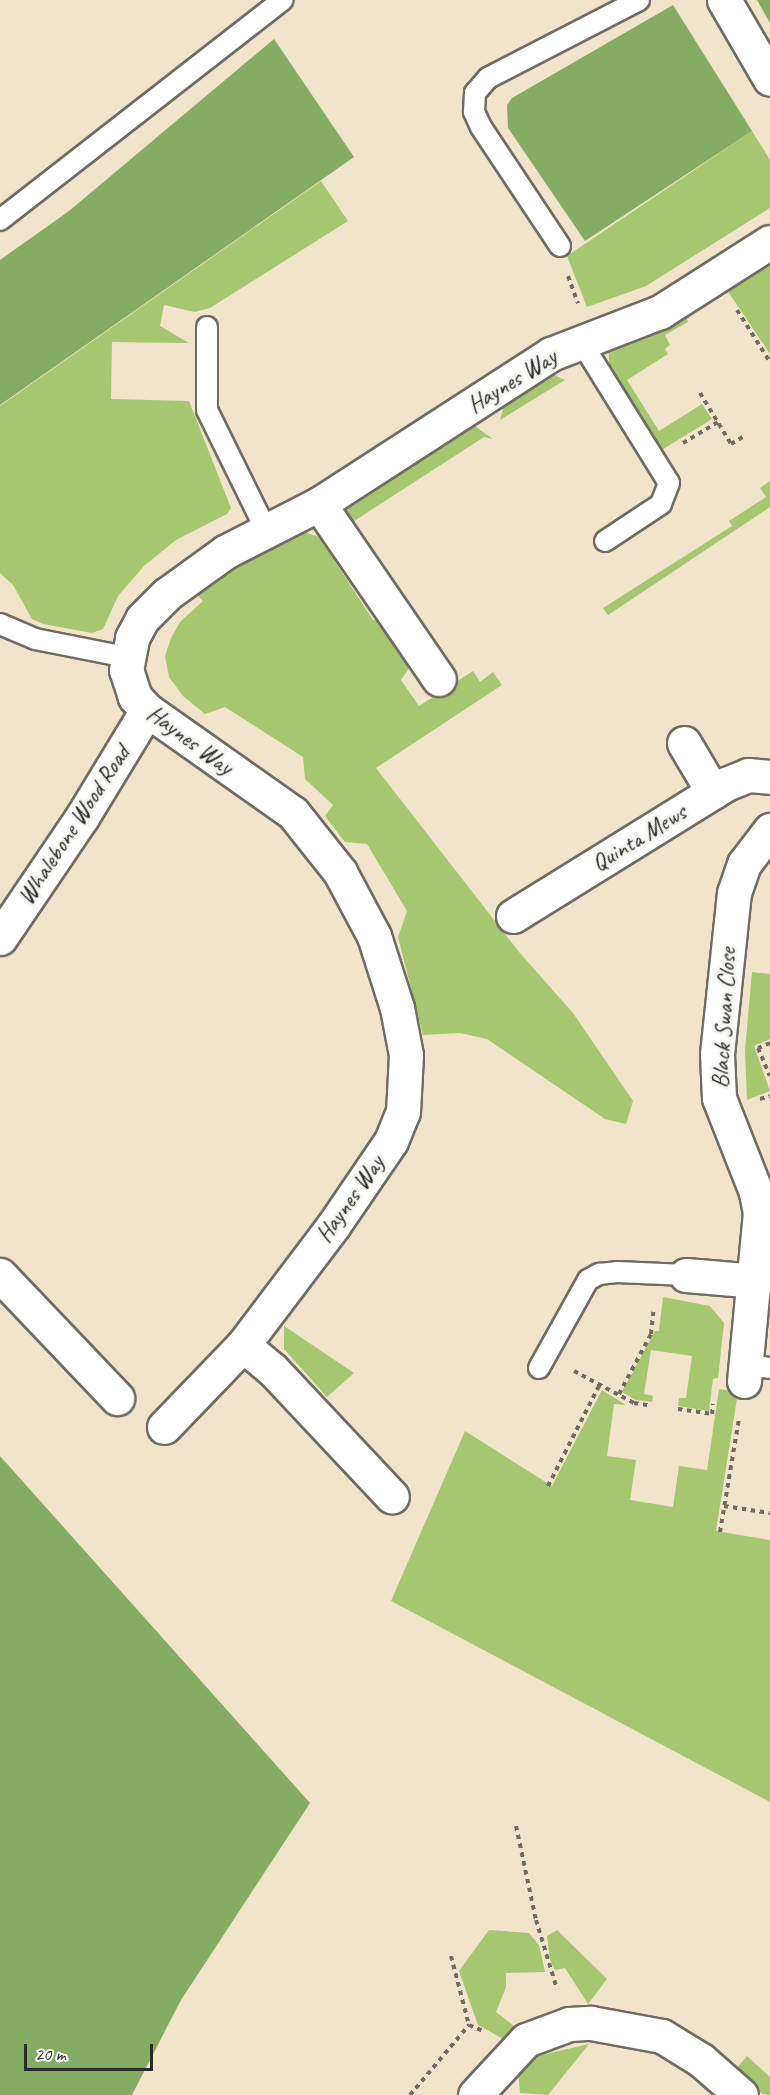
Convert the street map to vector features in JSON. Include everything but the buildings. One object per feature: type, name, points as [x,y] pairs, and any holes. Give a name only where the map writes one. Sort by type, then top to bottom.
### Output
[{"type":"street","points":[[724,0],[770,79]]},
{"type":"street","name":"Haynes Way","points":[[164,1427],[243,1344],[333,1226],[391,1141],[403,1112],[406,1054],[397,1008],[374,936],[324,849],[293,813],[147,710],[129,682],[126,657],[142,619],[167,594],[196,571],[266,530],[320,504],[551,354],[587,337],[660,312],[770,242]]},
{"type":"street","points":[[320,504],[439,679]]},
{"type":"street","name":"Whalebone Wood Road","points":[[0,938],[87,808],[147,710]]},
{"type":"street","points":[[684,743],[713,792]]},
{"type":"street","name":"Quinta Mews","points":[[513,916],[713,792],[748,775],[770,777]]},
{"type":"street","name":"Black Swan Close","points":[[753,1372],[761,1232],[756,1192],[726,1120],[716,1077],[734,893],[744,864],[770,830]]},
{"type":"street","points":[[673,1274],[757,1281]]},
{"type":"street","points":[[0,1275],[117,1398]]},
{"type":"street","points":[[243,1344],[272,1369],[392,1497]]},
{"type":"street","points":[[475,2095],[526,2040],[569,2024],[616,2025],[662,2036],[701,2060],[741,2095]]},
{"type":"lane","points":[[0,220],[283,0]]},
{"type":"lane","points":[[560,246],[481,127],[474,112],[475,93],[488,78],[639,0]]},
{"type":"lane","points":[[207,327],[207,410],[266,530]]},
{"type":"lane","points":[[587,337],[669,483],[668,494],[661,504],[604,541]]},
{"type":"lane","points":[[0,624],[35,639],[126,657]]},
{"type":"lane","points":[[541,1362],[588,1280],[599,1274],[617,1272],[673,1274]]},
{"type":"path","points":[[560,246],[587,337]]},
{"type":"path","points":[[716,277],[770,362]]},
{"type":"path","points":[[700,393],[731,444],[746,435]]},
{"type":"path","points":[[656,459],[718,422]]},
{"type":"path","points":[[770,1043],[758,1048],[770,1076]]},
{"type":"path","points":[[619,1394],[651,1334],[673,1274]]},
{"type":"path","points":[[541,1362],[600,1384],[634,1403],[652,1406]]},
{"type":"path","points":[[720,1532],[753,1372]]},
{"type":"path","points":[[548,1486],[600,1384]]},
{"type":"path","points":[[724,1506],[770,1513]]},
{"type":"path","points":[[516,1826],[536,1920],[569,2024]]},
{"type":"path","points":[[452,1956],[469,2025]]},
{"type":"green space","points":[[757,0],[770,0],[770,23]]},
{"type":"green space","points":[[673,5],[752,131],[585,241],[508,128],[507,105],[512,98]]},
{"type":"green space","points":[[274,39],[354,157],[0,405],[0,260],[69,211]]},
{"type":"green space","points":[[752,131],[770,160],[770,208],[646,286],[587,307],[567,256]]},
{"type":"green space","points":[[321,181],[348,221],[210,308],[195,312],[164,305],[160,326],[189,343],[112,342],[111,399],[189,401],[231,508],[227,514],[176,540],[144,566],[118,596],[103,629],[92,633],[43,624],[32,619],[13,585],[0,573],[0,406]]},
{"type":"green space","points":[[770,265],[770,354],[727,290]]},
{"type":"green space","points":[[686,316],[688,322],[665,335],[670,345],[665,349],[668,354],[627,380],[659,431],[702,404],[712,419],[660,451],[610,371],[608,348]]},
{"type":"green space","points":[[552,374],[565,380],[500,420],[504,406]]},
{"type":"green space","points":[[472,424],[493,439],[484,437],[348,525],[346,507]]},
{"type":"green space","points":[[770,481],[770,507],[608,615],[603,608],[732,526],[729,521],[766,497],[760,488]]},
{"type":"green space","points":[[304,532],[319,537],[373,620],[382,619],[413,662],[401,680],[419,706],[473,671],[480,682],[493,672],[502,685],[376,768],[519,952],[573,1013],[633,1101],[626,1124],[605,1119],[487,1039],[460,1033],[423,1035],[398,937],[407,911],[367,844],[345,842],[325,816],[333,805],[305,779],[303,757],[225,707],[205,714],[183,696],[169,677],[165,656],[180,622],[203,601],[196,593],[246,558]]},
{"type":"green space","points":[[752,972],[770,974],[770,1039],[754,1046],[770,1091],[747,1100],[745,1050]]},
{"type":"green space","points":[[663,1297],[710,1306],[724,1323],[718,1378],[713,1379],[709,1411],[678,1406],[679,1398],[686,1398],[692,1356],[651,1350],[644,1394],[653,1396],[652,1402],[636,1400],[622,1392],[655,1331],[659,1331]]},
{"type":"green space","points":[[284,1326],[354,1373],[327,1397],[284,1349]]},
{"type":"green space","points":[[719,1389],[738,1392],[716,1531],[770,1540],[770,1802],[391,1601],[465,1431],[552,1486],[602,1390],[626,1405],[614,1404],[607,1456],[636,1460],[630,1500],[673,1507],[679,1466],[707,1470]]},
{"type":"green space","points":[[0,1456],[310,1803],[181,2000],[132,2095],[0,2095]]},
{"type":"green space","points":[[489,1930],[529,1933],[539,1945],[545,1972],[506,1973],[506,1987],[496,2012],[518,2029],[505,2040],[478,2025],[459,1971]]},
{"type":"green space","points":[[557,1930],[607,1979],[588,2004],[565,1968],[555,1970],[550,1960],[547,1936]]},
{"type":"green space","points":[[589,2044],[548,2095],[520,2093],[518,2069],[533,2057]]},
{"type":"green space","points":[[747,2056],[770,2077],[770,2095],[762,2094],[735,2070]]}]
